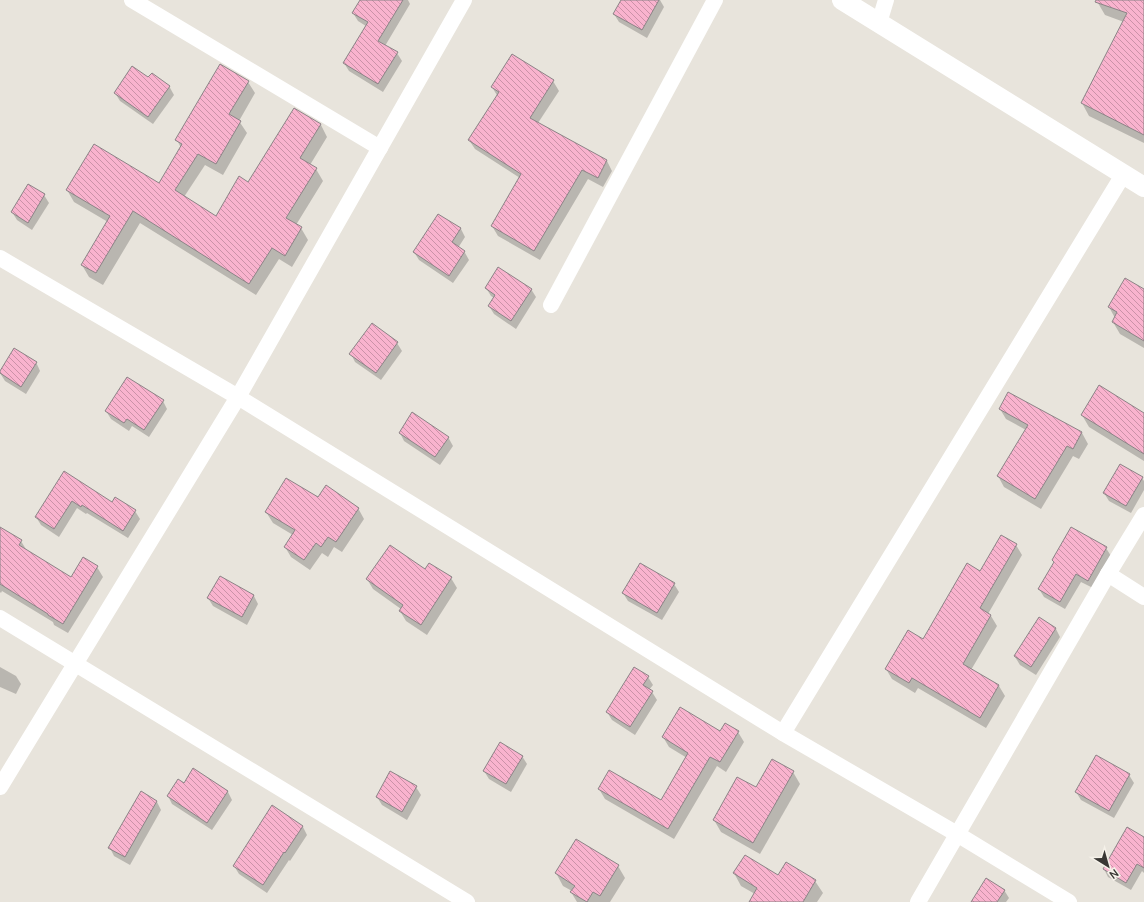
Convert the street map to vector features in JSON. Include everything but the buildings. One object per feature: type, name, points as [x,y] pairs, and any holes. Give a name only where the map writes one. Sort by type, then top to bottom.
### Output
[{"type":"street","points":[[132,0],[380,148]]},
{"type":"street","points":[[0,787],[238,397],[464,0]]},
{"type":"street","points":[[551,305],[715,0]]},
{"type":"street","points":[[842,0],[1123,175],[1143,182]]},
{"type":"street","points":[[879,23],[886,0]]},
{"type":"street","points":[[783,733],[1123,175]]},
{"type":"street","points":[[0,258],[238,397],[783,733],[957,834],[1069,902]]},
{"type":"street","points":[[918,902],[1108,574],[1144,515]]},
{"type":"street","points":[[1108,574],[1144,597]]},
{"type":"street","points":[[0,618],[467,902]]}]
